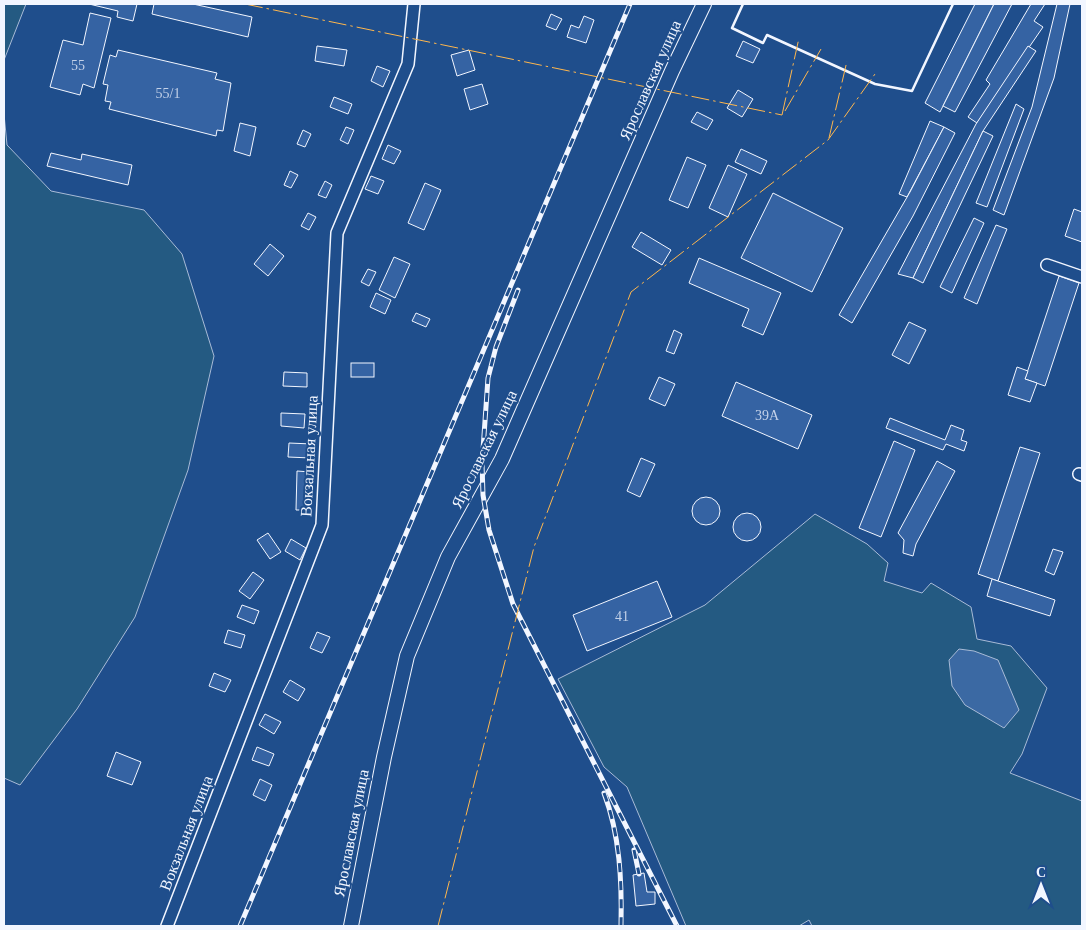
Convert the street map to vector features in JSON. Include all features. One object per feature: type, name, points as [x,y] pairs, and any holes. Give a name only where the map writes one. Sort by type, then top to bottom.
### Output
[{"type":"main road","name":"Ярославская улица","points":[[351,926],[384,757],[407,656],[448,557],[502,459],[672,72],[704,4]]},
{"type":"street","name":"Вокзальная улица","points":[[167,926],[322,525],[337,233],[408,64],[414,4]]},
{"type":"street","points":[[1047,265],[1082,278]]},
{"type":"shaded area","points":[[4,4],[26,4],[4,60]]},
{"type":"shaded area","points":[[4,114],[7,145],[51,191],[144,210],[182,254],[214,356],[188,470],[135,617],[77,709],[20,785],[4,778]]},
{"type":"shaded area","points":[[815,514],[867,544],[888,563],[884,581],[922,593],[931,583],[971,607],[977,639],[1011,646],[1047,688],[1022,754],[1010,773],[1082,801],[1082,926],[812,926],[809,920],[799,926],[686,926],[627,787],[604,767],[558,679],[705,605]]},
{"type":"shaded area","points":[[959,649],[974,651],[998,660],[1019,710],[1004,728],[965,705],[952,686],[949,660]]},
{"type":"building","points":[[89,4],[137,4],[133,21],[117,17],[118,11]]},
{"type":"building","points":[[154,4],[193,4],[252,17],[248,37],[152,14]]},
{"type":"building","points":[[975,4],[994,4],[940,112],[925,103]]},
{"type":"building","points":[[994,4],[1012,4],[955,112],[943,106]]},
{"type":"building","points":[[1031,4],[1045,4],[1034,21],[1043,27],[977,123],[968,117],[990,84],[986,80]]},
{"type":"building","points":[[1057,4],[1070,4],[1054,78],[1004,215],[993,210],[1032,107]]},
{"type":"building","points":[[90,13],[111,18],[94,88],[83,84],[80,95],[50,87],[63,40],[83,45]]},
{"type":"building","points":[[551,14],[562,19],[556,30],[546,26]]},
{"type":"building","points":[[584,16],[594,20],[586,43],[567,37],[571,25],[579,28]]},
{"type":"building","points":[[743,41],[760,49],[753,63],[736,56]]},
{"type":"building","points":[[317,46],[347,50],[344,66],[315,61]]},
{"type":"building","points":[[1028,46],[1036,51],[983,131],[913,278],[898,274],[976,124]]},
{"type":"building","points":[[118,50],[217,73],[215,79],[231,83],[223,131],[217,130],[216,136],[109,109],[111,102],[105,101],[108,85],[103,84],[110,55],[116,57]]},
{"type":"building","points":[[469,50],[475,70],[457,76],[451,55]]},
{"type":"building","points":[[377,66],[390,71],[383,87],[371,81]]},
{"type":"building","points":[[482,84],[488,104],[470,110],[464,89]]},
{"type":"building","points":[[738,90],[753,99],[742,117],[727,108]]},
{"type":"building","points":[[334,97],[352,104],[348,114],[330,107]]},
{"type":"building","points":[[1016,104],[1024,109],[987,207],[976,203]]},
{"type":"building","points":[[697,112],[713,120],[707,130],[691,122]]},
{"type":"building","points":[[930,121],[944,127],[907,197],[899,194]]},
{"type":"building","points":[[240,123],[256,127],[250,156],[234,151]]},
{"type":"building","points":[[346,127],[354,130],[348,144],[340,140]]},
{"type":"building","points":[[944,127],[955,133],[913,216],[852,323],[839,315],[910,192]]},
{"type":"building","points":[[303,130],[311,134],[305,147],[297,144]]},
{"type":"building","points":[[983,131],[993,136],[923,283],[913,278]]},
{"type":"building","points":[[388,145],[401,151],[394,164],[382,159]]},
{"type":"building","points":[[741,149],[767,161],[761,174],[735,162]]},
{"type":"building","points":[[51,153],[81,160],[82,154],[132,165],[128,185],[47,166]]},
{"type":"building","points":[[687,157],[706,165],[688,208],[669,200]]},
{"type":"building","points":[[728,165],[747,174],[728,217],[709,208]]},
{"type":"building","points":[[290,171],[298,175],[291,188],[284,185]]},
{"type":"building","points":[[371,176],[384,181],[378,194],[365,189]]},
{"type":"building","points":[[325,181],[332,185],[326,198],[318,195]]},
{"type":"building","points":[[425,183],[441,190],[424,230],[408,223]]},
{"type":"building","points":[[773,193],[843,228],[812,292],[741,258]]},
{"type":"building","points":[[1074,209],[1082,212],[1082,242],[1065,236]]},
{"type":"building","points":[[308,213],[316,217],[309,230],[301,226]]},
{"type":"building","points":[[974,218],[984,223],[952,293],[940,287]]},
{"type":"building","points":[[996,225],[1007,229],[977,304],[964,298]]},
{"type":"building","points":[[641,232],[671,250],[662,265],[632,247]]},
{"type":"building","points":[[270,244],[284,256],[268,276],[254,264]]},
{"type":"building","points":[[394,257],[410,264],[395,298],[379,290]]},
{"type":"building","points":[[699,258],[781,293],[763,335],[742,326],[749,309],[689,283]]},
{"type":"building","points":[[368,269],[376,272],[369,286],[361,282]]},
{"type":"building","points":[[1059,276],[1079,283],[1045,386],[1025,379]]},
{"type":"building","points":[[376,293],[391,300],[385,314],[370,307]]},
{"type":"building","points":[[416,313],[430,319],[426,327],[412,321]]},
{"type":"building","points":[[909,322],[926,330],[909,364],[892,355]]},
{"type":"building","points":[[674,330],[682,334],[674,354],[666,351]]},
{"type":"building","points":[[351,363],[374,363],[374,377],[351,377]]},
{"type":"building","points":[[1017,367],[1028,371],[1025,379],[1037,383],[1030,402],[1008,395]]},
{"type":"building","points":[[284,372],[307,373],[307,387],[283,386]]},
{"type":"building","points":[[659,377],[675,384],[665,406],[649,399]]},
{"type":"building","points":[[736,382],[812,415],[798,449],[722,416]]},
{"type":"building","points":[[281,413],[305,414],[304,428],[281,426]]},
{"type":"building","points":[[890,418],[945,440],[951,425],[964,430],[961,440],[967,442],[964,451],[946,444],[943,450],[886,428]]},
{"type":"building","points":[[894,441],[915,450],[881,537],[859,528]]},
{"type":"building","points":[[289,443],[312,444],[311,458],[288,457]]},
{"type":"building","points":[[1020,447],[1040,453],[998,581],[978,574]]},
{"type":"building","points":[[641,458],[655,464],[640,497],[627,491]]},
{"type":"building","points":[[937,461],[955,471],[916,544],[913,556],[903,553],[904,540],[898,533]]},
{"type":"building","points":[[297,471],[311,472],[310,510],[296,510]]},
{"type":"building","points":[[706,497],[716,501],[720,511],[716,521],[706,525],[696,521],[692,511],[696,501]]},
{"type":"building","points":[[747,513],[757,517],[761,527],[757,537],[747,541],[737,537],[733,527],[737,517]]},
{"type":"building","points":[[268,533],[281,552],[270,559],[257,540]]},
{"type":"building","points":[[291,539],[306,548],[300,560],[285,551]]},
{"type":"building","points":[[1053,549],[1063,552],[1054,575],[1045,571]]},
{"type":"building","points":[[253,572],[264,580],[250,599],[239,591]]},
{"type":"building","points":[[992,579],[1055,600],[1050,616],[987,596]]},
{"type":"building","points":[[657,581],[672,617],[587,651],[573,615]]},
{"type":"building","points":[[242,605],[259,611],[254,624],[237,617]]},
{"type":"building","points":[[228,630],[245,635],[241,648],[224,643]]},
{"type":"building","points":[[317,632],[330,637],[322,653],[310,648]]},
{"type":"building","points":[[214,673],[231,680],[225,692],[209,686]]},
{"type":"building","points":[[290,680],[305,689],[298,701],[283,692]]},
{"type":"building","points":[[265,714],[281,722],[274,734],[259,725]]},
{"type":"building","points":[[257,747],[274,754],[269,766],[252,760]]},
{"type":"building","points":[[116,752],[141,762],[132,785],[107,776]]},
{"type":"building","points":[[260,779],[272,785],[265,801],[253,795]]},
{"type":"building","points":[[644,873],[647,892],[655,892],[655,904],[636,906],[633,875]]},
{"type":"railway","points":[[240,926],[630,4]]},
{"type":"railway","points":[[518,290],[496,347],[488,378],[482,464],[483,495],[489,530],[513,604],[677,926]]},
{"type":"railway","points":[[604,793],[617,842],[621,893],[621,926]]},
{"type":"railway","points":[[634,850],[639,874]]},
{"type":"wall","points":[[743,4],[732,28],[763,43],[767,35],[875,84],[912,91],[953,4]]},
{"type":"power","points":[[245,4],[782,115]]},
{"type":"power","points":[[782,115],[799,38]]},
{"type":"power","points":[[785,111],[821,49]]},
{"type":"power","points":[[829,138],[847,61]]},
{"type":"power","points":[[438,926],[534,547],[631,292],[828,140],[875,74]]}]
